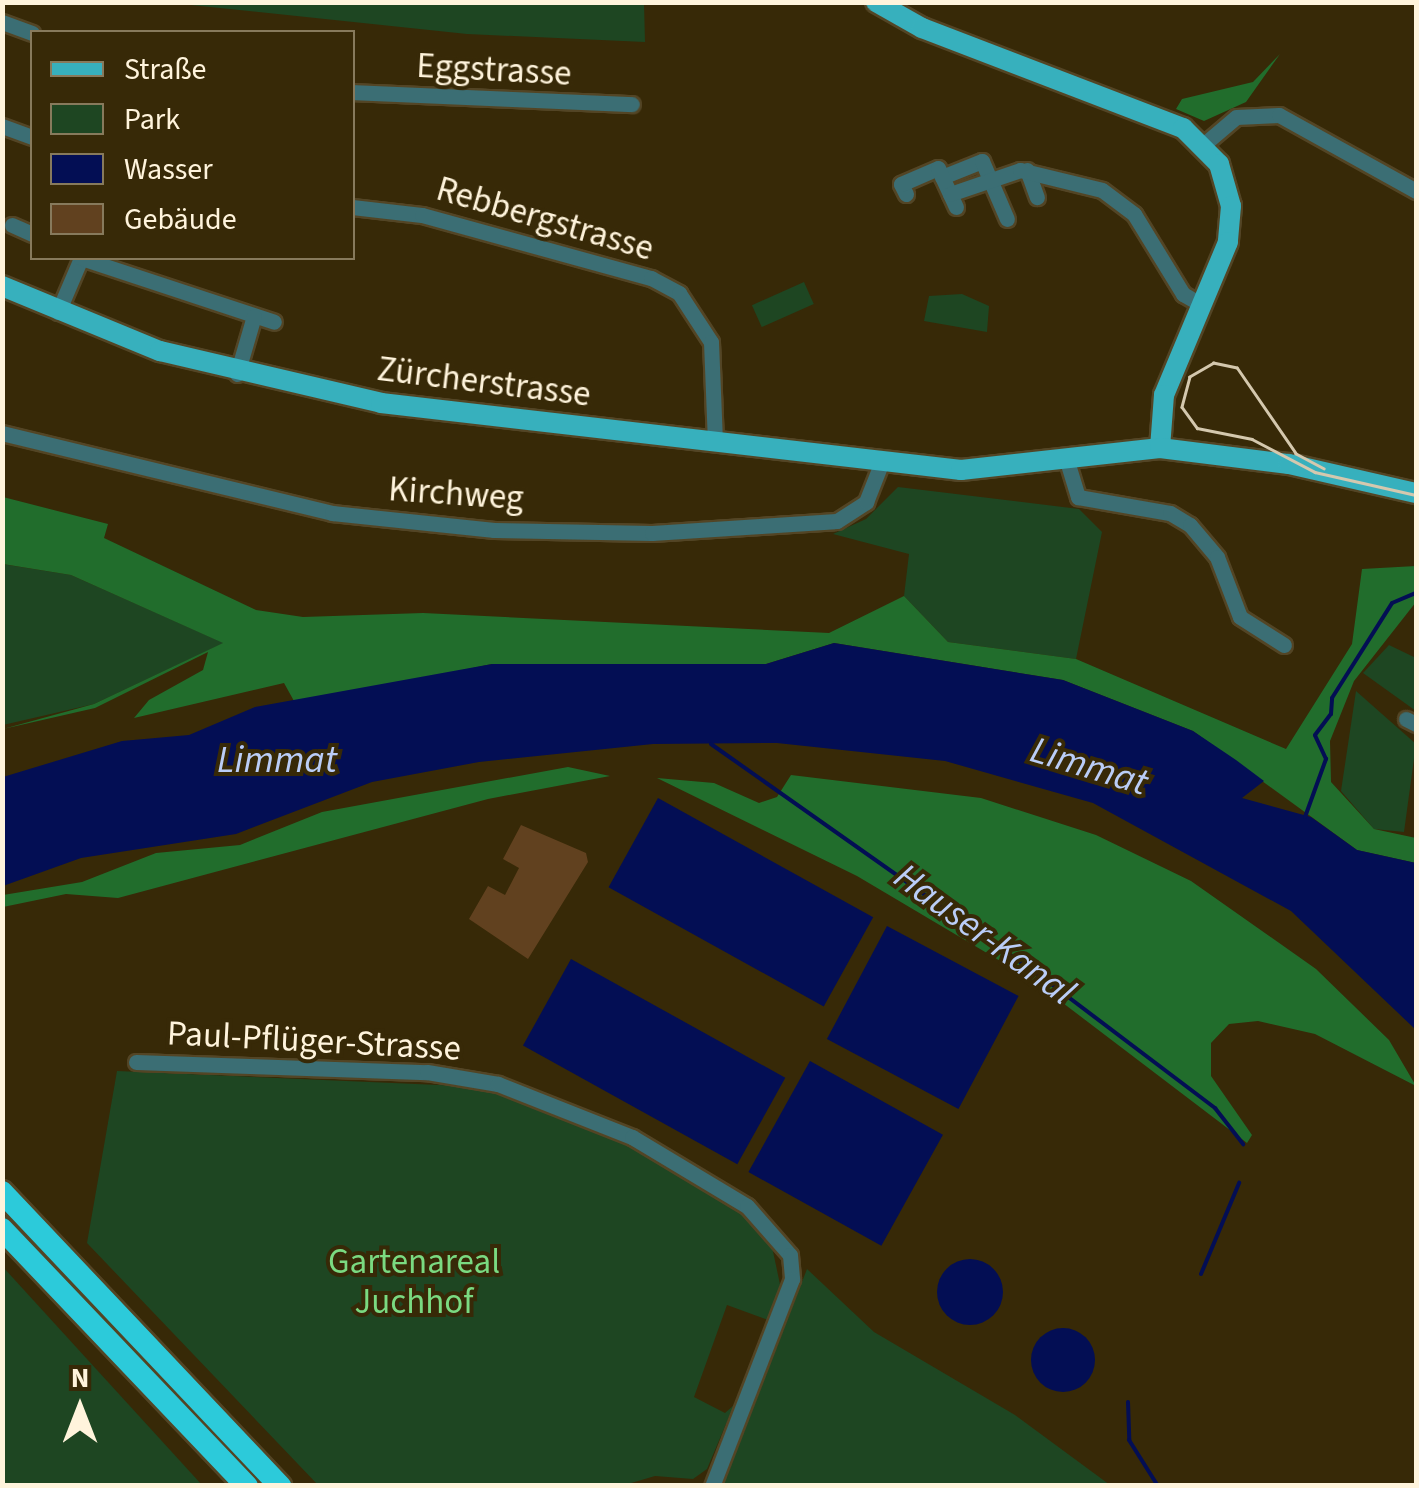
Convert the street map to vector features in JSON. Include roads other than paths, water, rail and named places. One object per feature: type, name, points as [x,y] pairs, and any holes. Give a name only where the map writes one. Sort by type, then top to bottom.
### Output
[{"type":"highway","points":[[2,1192],[280,1486]]},
{"type":"highway","points":[[2,1229],[247,1486]]},
{"type":"main road","points":[[876,2],[922,28],[1183,128],[1204,145],[1228,184],[1228,242],[1164,396],[1160,448]]},
{"type":"main road","name":"Zürcherstrasse","points":[[2,286],[58,312],[237,374],[381,403],[882,464],[992,470],[1160,448],[1289,464],[1416,493]]},
{"type":"street","points":[[2,22],[30,31]]},
{"type":"street","name":"Eggstrasse","points":[[355,92],[632,104]]},
{"type":"street","points":[[1204,145],[1236,117],[1279,115],[1416,191]]},
{"type":"street","points":[[2,126],[30,136]]},
{"type":"street","points":[[942,177],[982,161],[1008,218]]},
{"type":"street","points":[[906,194],[901,184],[938,168],[953,200],[989,177],[1026,170],[1121,202],[1183,294],[1200,304]]},
{"type":"street","points":[[1026,170],[1037,197]]},
{"type":"street","name":"Rebbergstrasse","points":[[355,207],[441,220],[650,278],[679,293],[711,342],[720,443]]},
{"type":"street","points":[[12,225],[30,233]]},
{"type":"street","points":[[58,312],[81,260]]},
{"type":"street","points":[[88,260],[274,322]]},
{"type":"street","points":[[237,374],[254,316]]},
{"type":"street","name":"Kirchweg","points":[[2,433],[332,513],[494,530],[652,532],[837,521],[866,502],[882,464]]},
{"type":"street","points":[[1068,462],[1078,497],[1170,513],[1190,525],[1217,558],[1240,617],[1284,645]]},
{"type":"street","name":"Paul-Pflüger-Strasse","points":[[136,1062],[459,1075],[570,1108],[721,1188],[772,1231],[790,1255],[792,1279],[712,1486]]},
{"type":"water","name":"Limmat","points":[[834,643],[1063,680],[1193,731],[1264,781],[1242,798],[1311,817],[1357,850],[1416,863],[1416,1030],[1291,911],[1093,803],[945,761],[777,743],[653,744],[479,762],[372,782],[236,834],[81,858],[3,886],[3,777],[122,741],[189,735],[255,707],[492,664],[766,664]]},
{"type":"water","points":[[658,798],[873,917],[824,1006],[609,887]]},
{"type":"water","points":[[887,926],[1019,996],[958,1109],[827,1039]]},
{"type":"water","points":[[571,959],[785,1078],[737,1164],[523,1046]]},
{"type":"water","points":[[810,1061],[943,1135],[881,1246],[748,1172]]},
{"type":"water","points":[[970,1259],[994,1268],[1003,1292],[994,1316],[970,1325],[946,1316],[937,1292],[946,1268]]},
{"type":"water","points":[[1063,1328],[1086,1337],[1095,1360],[1086,1383],[1063,1392],[1040,1383],[1031,1360],[1040,1337]]},
{"type":"waterway","points":[[1305,817],[1326,759],[1315,735],[1331,714],[1332,698],[1392,603],[1416,593]]},
{"type":"waterway","name":"Hauser-Kanal","points":[[711,744],[1055,987],[1215,1108],[1243,1144]]},
{"type":"waterway","name":"Hauser-Kanal","points":[[1201,1274],[1239,1183]]},
{"type":"waterway","name":"Hauser-Kanal","points":[[1128,1402],[1129,1440],[1158,1486]]},
{"type":"tram line","points":[[1324,469],[1296,454],[1237,368],[1214,363],[1190,377],[1182,407],[1197,428],[1252,439],[1315,472],[1416,495]]},
{"type":"park label","name":"Gartenareal Juchhof","points":[[414,1282]]}]
